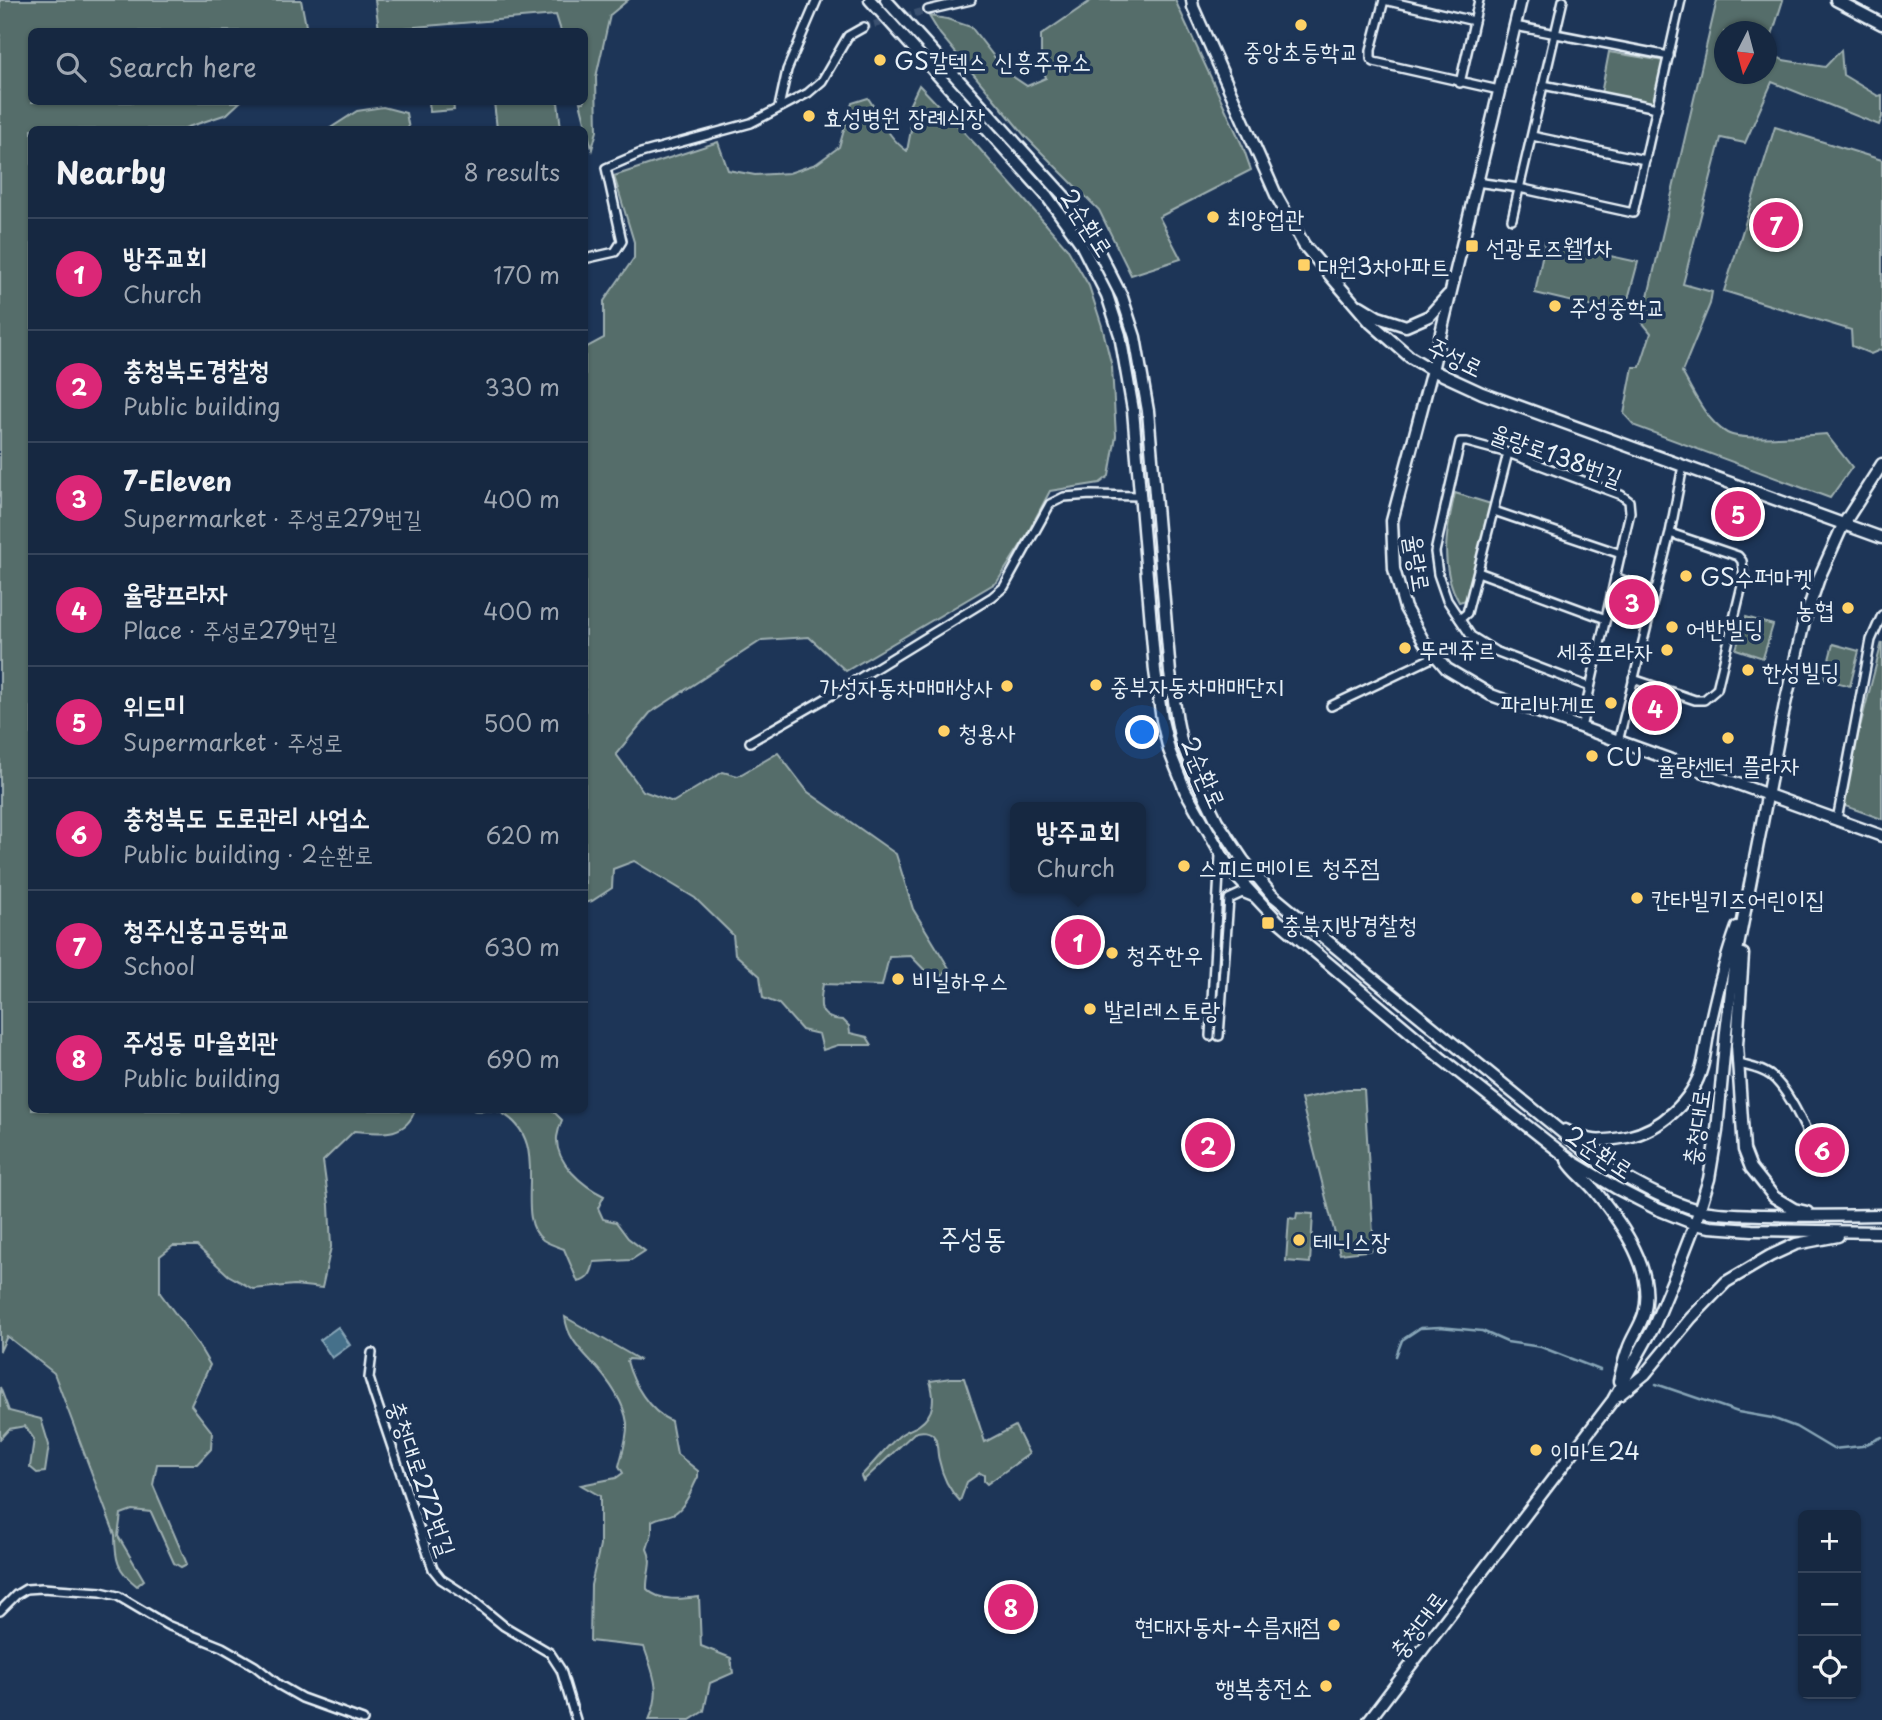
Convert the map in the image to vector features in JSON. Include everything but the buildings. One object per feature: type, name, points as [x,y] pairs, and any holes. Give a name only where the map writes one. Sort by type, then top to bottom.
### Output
[{"type":"street","points":[[779,107],[788,69],[817,0]]},
{"type":"street","name":"2순환로","points":[[870,0],[1046,195],[1095,268],[1115,318],[1125,358],[1133,410],[1155,671],[1162,720],[1169,750],[1185,790],[1231,871],[1277,920],[1442,1059],[1563,1154],[1616,1188],[1657,1209],[1695,1224],[1752,1230],[1882,1232]]},
{"type":"street","points":[[929,10],[971,0]]},
{"type":"street","name":"주성로","points":[[1192,0],[1283,208],[1304,245],[1371,323],[1410,357],[1482,393],[1882,538]]},
{"type":"street","points":[[1474,21],[1384,0],[1371,50],[1371,60],[1499,90]]},
{"type":"street","points":[[1460,83],[1479,0]]},
{"type":"street","name":"율량로","points":[[1521,0],[1432,370],[1392,521],[1394,569],[1405,608],[1424,642],[1447,669],[1491,695],[1882,836]]},
{"type":"street","points":[[1512,219],[1563,0]]},
{"type":"street","points":[[1476,183],[1519,188],[1633,213],[1681,1],[1671,0]]},
{"type":"street","points":[[1836,0],[1882,24]]},
{"type":"street","name":"2순환로","points":[[889,2],[1064,196],[1095,243],[1122,297],[1135,337],[1148,411],[1170,673],[1181,741],[1217,821],[1243,860],[1271,894],[1601,1164],[1674,1202],[1700,1210],[1724,1214],[1882,1215]]},
{"type":"street","points":[[1515,26],[1669,56]]},
{"type":"street","points":[[588,258],[615,252],[622,241],[606,168],[641,153],[751,123],[808,93],[822,81],[848,36],[864,27]]},
{"type":"street","points":[[1543,85],[1657,108]]},
{"type":"street","points":[[1532,136],[1645,160]]},
{"type":"street","points":[[1350,299],[1378,317],[1406,326],[1429,316],[1450,292]]},
{"type":"street","name":"율량로138번길","points":[[1581,728],[1630,512],[1629,501],[1621,495],[1508,453],[1460,442],[1435,552],[1438,574],[1447,600],[1471,636],[1495,651],[1590,687]]},
{"type":"street","points":[[1460,619],[1467,613],[1508,453]]},
{"type":"street","name":"충청대로","points":[[1369,1720],[1613,1400],[1653,1328],[1695,1224],[1709,1179],[1717,1131],[1729,1006],[1747,900],[1804,622],[1819,578],[1843,525],[1882,464]]},
{"type":"street","points":[[1618,742],[1670,533],[1683,466]]},
{"type":"street","points":[[750,742],[992,597],[1004,587],[1050,505],[1064,497],[1140,496]]},
{"type":"street","points":[[1494,511],[1621,554]]},
{"type":"street","points":[[1633,679],[1695,700],[1704,700],[1717,689],[1744,577],[1742,561],[1738,556],[1670,533]]},
{"type":"street","points":[[1478,572],[1606,619]]},
{"type":"street","points":[[1615,577],[1655,592]]},
{"type":"street","points":[[1837,820],[1871,640],[1882,615]]},
{"type":"street","points":[[1331,706],[1436,656]]},
{"type":"street","points":[[1220,851],[1215,1036],[1229,899],[1242,893],[1256,898]]},
{"type":"street","points":[[1541,1117],[1584,1140],[1602,1142],[1641,1134],[1669,1117],[1693,1090],[1701,1069],[1726,956],[1747,900]]},
{"type":"street","points":[[1747,900],[1738,1008],[1744,1150],[1751,1168],[1774,1197],[1794,1209],[1831,1216]]},
{"type":"street","points":[[1739,1064],[1757,1068],[1772,1076],[1782,1087],[1816,1151]]},
{"type":"street","points":[[1563,1154],[1571,1168],[1595,1189],[1610,1210],[1632,1244],[1644,1274],[1647,1297],[1643,1315],[1628,1349],[1613,1400]]},
{"type":"street","points":[[1613,1400],[1645,1374],[1691,1318],[1726,1282],[1796,1244],[1869,1232]]},
{"type":"street","name":"충청대로272번길","points":[[372,1353],[369,1378],[433,1569],[441,1579],[470,1598],[504,1626],[550,1653],[561,1670],[577,1720]]},
{"type":"street","points":[[0,1611],[26,1589],[101,1592],[118,1596],[167,1625],[222,1647],[302,1698],[363,1720]]},
{"type":"green space","points":[[0,0],[301,0],[306,28],[28,28],[28,105],[237,105],[227,114],[191,126],[28,126],[28,1113],[414,1113],[405,1125],[390,1132],[354,1131],[323,1161],[331,1247],[322,1288],[294,1285],[253,1289],[228,1275],[197,1246],[173,1246],[160,1256],[160,1293],[210,1365],[191,1405],[212,1432],[211,1449],[197,1464],[157,1464],[153,1485],[187,1564],[181,1567],[174,1563],[151,1512],[132,1510],[121,1514],[118,1536],[144,1580],[137,1586],[125,1575],[118,1564],[115,1535],[54,1373],[7,1336],[0,1351]]},
{"type":"green space","points":[[375,0],[628,0],[610,15],[596,77],[597,131],[592,149],[581,105],[588,105],[588,28],[560,28],[556,15],[379,28]]},
{"type":"green space","points":[[1092,0],[1175,0],[1251,170],[1159,217],[1181,259],[1131,275],[1099,210],[1025,136],[940,34],[929,16],[971,27],[1006,72],[1027,86],[1046,78],[1041,58],[1041,35]]},
{"type":"green space","points":[[1717,0],[1783,0],[1776,21],[1714,21],[1714,84],[1771,84],[1745,143],[1721,138],[1683,284],[1712,292],[1710,304],[1682,372],[1707,414],[1727,433],[1760,438],[1826,434],[1852,467],[1830,498],[1635,426],[1624,414],[1633,367],[1640,367],[1651,333],[1642,322]]},
{"type":"green space","points":[[1841,50],[1843,75],[1878,96],[1882,95],[1882,117],[1879,125],[1777,84],[1777,57],[1825,67]]},
{"type":"green space","points":[[1609,52],[1664,61],[1656,103],[1601,94]]},
{"type":"green space","points":[[919,85],[1067,248],[1089,286],[1102,326],[1112,367],[1116,436],[1109,476],[1100,483],[1050,491],[1024,540],[997,582],[846,671],[809,637],[762,640],[650,713],[616,754],[643,791],[673,802],[723,772],[738,776],[778,753],[808,792],[896,854],[913,909],[949,968],[936,982],[911,956],[889,957],[882,986],[823,984],[821,1004],[824,1014],[843,1020],[849,1026],[850,1033],[867,1037],[872,1045],[838,1045],[823,1050],[819,1034],[802,1030],[779,1004],[763,998],[760,976],[735,954],[733,935],[695,898],[634,861],[613,869],[612,888],[588,902],[588,346],[604,338],[604,301],[634,258],[634,242],[614,176],[718,142],[728,170],[755,175],[789,173],[816,164],[839,147],[852,103],[868,98],[889,133],[907,151],[911,130],[908,108]]},
{"type":"green space","points":[[429,105],[453,105],[454,110],[430,112]]},
{"type":"green space","points":[[494,105],[558,105],[561,126],[497,126]]},
{"type":"green space","points":[[383,107],[406,113],[408,126],[334,126],[357,111]]},
{"type":"green space","points":[[1775,127],[1882,160],[1882,349],[1871,354],[1852,346],[1851,330],[1724,291]]},
{"type":"green space","points":[[1545,242],[1638,262],[1624,314],[1535,293]]},
{"type":"green space","points":[[1455,493],[1491,504],[1466,600],[1459,602],[1449,576],[1446,549]]},
{"type":"green space","points":[[1746,617],[1773,625],[1763,658],[1736,649]]},
{"type":"green space","points":[[1882,642],[1882,819],[1840,804]]},
{"type":"green space","points":[[1833,644],[1859,651],[1850,686],[1824,679]]},
{"type":"green space","points":[[1347,1089],[1364,1089],[1374,1250],[1340,1254],[1301,1099]]},
{"type":"green space","points":[[501,1113],[555,1113],[562,1120],[557,1137],[565,1164],[579,1180],[604,1196],[598,1208],[603,1219],[616,1222],[628,1238],[645,1251],[631,1260],[594,1262],[589,1275],[578,1282],[564,1249],[543,1240],[534,1228],[530,1213],[530,1158],[526,1141],[517,1125]]},
{"type":"green space","name":"테니스장","points":[[1297,1213],[1313,1214],[1310,1263],[1286,1261],[1289,1218],[1296,1219]]},
{"type":"green space","points":[[565,1317],[640,1360],[627,1361],[633,1379],[649,1404],[671,1421],[677,1454],[698,1471],[698,1477],[679,1510],[652,1521],[652,1533],[647,1549],[650,1564],[647,1589],[665,1598],[699,1597],[701,1646],[731,1658],[733,1673],[710,1683],[704,1711],[690,1720],[649,1720],[656,1692],[644,1647],[590,1641],[591,1585],[600,1546],[600,1496],[581,1485],[616,1478],[623,1473],[619,1466],[627,1423],[618,1397],[573,1340]]},
{"type":"green space","points":[[964,1378],[985,1442],[1015,1426],[1029,1454],[987,1484],[984,1475],[980,1473],[967,1482],[960,1501],[944,1477],[935,1438],[928,1432],[920,1431],[914,1433],[863,1481],[861,1476],[889,1445],[928,1416],[933,1399],[930,1381]]},
{"type":"green space","points":[[0,1387],[9,1411],[41,1419],[49,1445],[45,1472],[37,1473],[30,1467],[34,1439],[25,1426],[9,1429],[0,1439]]},
{"type":"water","points":[[338,1327],[350,1345],[332,1358],[320,1340]]},
{"type":"waterway","points":[[1396,1356],[1402,1340],[1420,1328],[1440,1327],[1482,1331],[1507,1342],[1541,1347],[1600,1370]]},
{"type":"waterway","points":[[1656,1384],[1738,1412],[1772,1418],[1796,1427],[1833,1449],[1862,1446],[1882,1437]]},
{"type":"tunnel","points":[[864,27],[928,10]]},
{"type":"place","name":"중앙초등학교","points":[[1301,25]]},
{"type":"place","name":"GS칼텍스 신흥주유소","points":[[880,60]]},
{"type":"place","name":"효성병원 장례식장","points":[[809,116]]},
{"type":"place","name":"최양업관","points":[[1213,217]]},
{"type":"place","name":"청주신흥고등학교","points":[[1776,225]]},
{"type":"place","name":"선광로즈웰1차","points":[[1472,246]]},
{"type":"place","name":"대원3차아파트","points":[[1304,265]]},
{"type":"place","name":"주성중학교","points":[[1555,306]]},
{"type":"place","name":"위드미","points":[[1738,514]]},
{"type":"place","name":"GS수퍼마켓","points":[[1686,576]]},
{"type":"place","name":"7-Eleven","points":[[1632,602]]},
{"type":"place","name":"농협","points":[[1848,608]]},
{"type":"place","name":"어반빌딩","points":[[1672,627]]},
{"type":"place","name":"뚜레쥬르","points":[[1405,648]]},
{"type":"place","name":"세종프라자","points":[[1667,650]]},
{"type":"place","name":"한성빌딩","points":[[1748,670]]},
{"type":"place","name":"중부자동차매매단지","points":[[1096,685]]},
{"type":"place","name":"가성자동차매매상사","points":[[1007,686]]},
{"type":"place","name":"파리바게뜨","points":[[1611,703]]},
{"type":"place","name":"율량프라자","points":[[1655,708]]},
{"type":"place","name":"청용사","points":[[944,731]]},
{"type":"place","name":"율량센터 플라자","points":[[1728,738]]},
{"type":"place","name":"CU","points":[[1592,756]]},
{"type":"place","name":"스피드메이트 청주점","points":[[1184,866]]},
{"type":"place","name":"칸타빌키즈어린이집","points":[[1637,898]]},
{"type":"place","name":"충북지방경찰청","points":[[1268,923]]},
{"type":"place","name":"방주교회","points":[[1078,942]]},
{"type":"place","name":"청주한우","points":[[1112,953]]},
{"type":"place","name":"비닐하우스","points":[[898,979]]},
{"type":"place","name":"발리레스토랑","points":[[1090,1009]]},
{"type":"place","name":"충청북도경찰청","points":[[1208,1145]]},
{"type":"place","name":"충청북도 도로관리 사업소","points":[[1822,1150]]},
{"type":"place","name":"테니스장","points":[[1299,1240]]},
{"type":"place","name":"이마트24","points":[[1536,1450]]},
{"type":"place","name":"주성동 마을회관","points":[[1011,1607]]},
{"type":"place","name":"현대자동차-수름재점","points":[[1334,1625]]},
{"type":"place","name":"행복충전소","points":[[1326,1686]]},
{"type":"district","name":"주성동","points":[[972,1236]]}]
